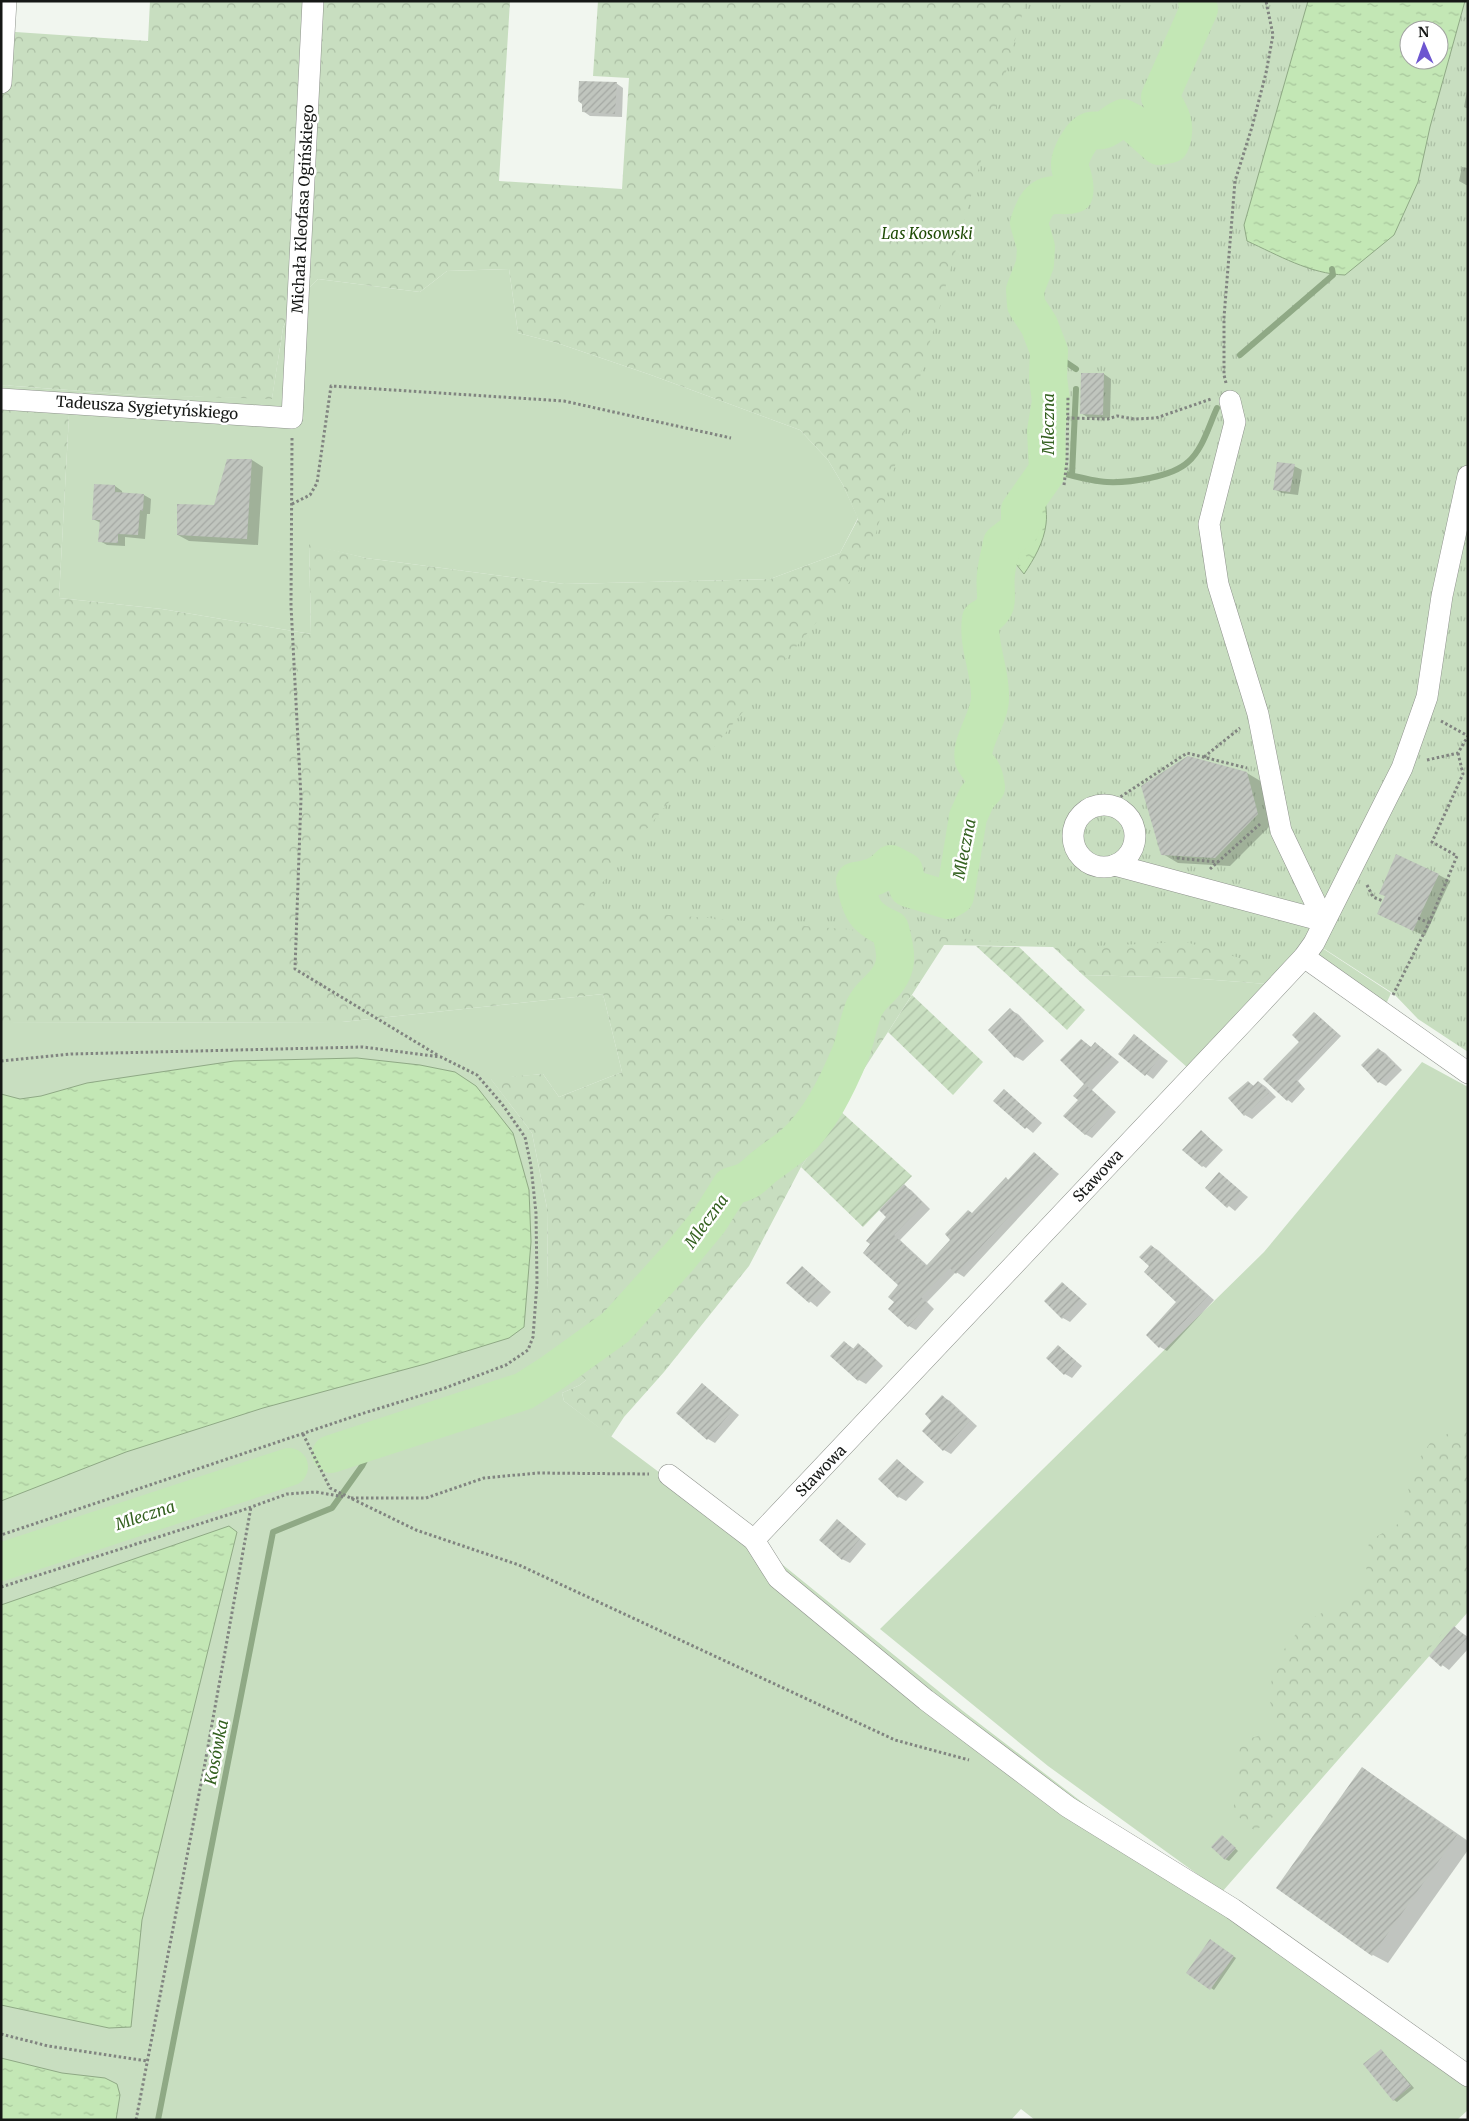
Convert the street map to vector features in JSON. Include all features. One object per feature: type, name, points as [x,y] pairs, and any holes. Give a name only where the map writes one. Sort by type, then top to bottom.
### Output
[{"type":"street","points":[[1,83],[6,1]]},
{"type":"street","name":"Michała Kleofasa Ogińskiego","points":[[292,418],[313,1]]},
{"type":"street","name":"Tadeusza Sygietyńskiego","points":[[1,399],[292,418]]},
{"type":"street","points":[[1230,402],[1234,422],[1209,524],[1218,584],[1258,714],[1281,831],[1324,921]]},
{"type":"street","name":"Stawowa","points":[[754,1540],[1304,957],[1314,943],[1402,768],[1423,711],[1427,698],[1442,596],[1468,476]]},
{"type":"street","points":[[1115,865],[1129,854],[1135,836],[1134,827],[1122,811],[1108,806],[1094,806],[1085,811],[1078,819],[1074,828],[1075,848],[1080,857],[1088,863],[1097,866],[1115,865],[1324,921]]},
{"type":"street","points":[[1304,957],[1468,1073]]},
{"type":"street","points":[[669,1475],[754,1540],[778,1578],[926,1700],[1068,1807],[1233,1909],[1468,2076]]},
{"type":"path","points":[[1067,418],[1108,419],[1117,416],[1134,419],[1156,418],[1230,402],[1224,375],[1224,317],[1235,181],[1266,74],[1273,35],[1266,1]]},
{"type":"path","points":[[292,504],[310,495],[317,483],[331,386],[564,401],[730,438]]},
{"type":"path","points":[[1064,485],[1067,461],[1068,396]]},
{"type":"path","points":[[1,1535],[446,1388],[506,1365],[528,1350],[533,1337],[537,1283],[536,1213],[531,1166],[525,1137],[502,1104],[477,1075],[441,1057],[295,969],[301,798],[291,606],[292,418]]},
{"type":"path","points":[[1402,768],[1458,752],[1468,736],[1423,711]]},
{"type":"path","points":[[1204,757],[1258,714]]},
{"type":"path","points":[[1390,999],[1429,923],[1457,856],[1432,842],[1463,774],[1458,752]]},
{"type":"path","points":[[1108,806],[1187,753],[1270,773]]},
{"type":"path","points":[[1192,886],[1277,809]]},
{"type":"path","points":[[1416,917],[1429,923]]},
{"type":"path","points":[[1,1061],[71,1054],[363,1047],[441,1057]]},
{"type":"path","points":[[303,1434],[330,1488],[350,1498],[416,1530],[519,1565],[895,1740],[977,1762]]},
{"type":"path","points":[[1,1587],[287,1494],[316,1492],[350,1498],[426,1498],[484,1478],[538,1473],[669,1475]]},
{"type":"path","points":[[136,2120],[205,1763],[251,1507]]},
{"type":"path","points":[[1,2034],[48,2046],[147,2061]]},
{"type":"green space","name":"Las Kosowski","points":[[150,1],[510,1],[499,181],[622,189],[629,78],[593,76],[598,1],[1261,1],[1309,939],[1267,984],[1189,978],[1083,975],[1053,947],[944,945],[801,1167],[749,1266],[664,1372],[624,1417],[611,1437],[564,1401],[562,1393],[580,1385],[586,1380],[553,1349],[548,1290],[547,1208],[532,1133],[490,1078],[543,1074],[559,1097],[622,1072],[603,994],[342,1022],[1,1023],[1,405],[69,415],[59,598],[162,609],[311,634],[309,544],[366,558],[564,584],[770,579],[840,553],[858,519],[843,485],[828,460],[800,430],[651,375],[557,343],[518,333],[509,269],[447,271],[420,292],[318,279],[293,304],[283,328],[272,399],[136,395],[1,385],[1,31],[148,41]]},
{"type":"green space","points":[[1026,1],[1468,1],[1468,1052],[1418,1019],[1394,994],[1309,939],[1280,962],[1276,969],[1186,942],[1069,947],[582,908],[869,558]]},
{"type":"green space","points":[[509,269],[518,333],[557,343],[651,375],[800,430],[828,460],[843,485],[858,518],[840,553],[770,579],[564,584],[366,558],[309,545],[311,634],[162,609],[59,598],[69,415],[1,405],[1,385],[136,395],[272,398],[283,328],[293,304],[318,279],[420,292],[447,271]]},
{"type":"green space","points":[[976,946],[1019,947],[1085,1010],[1067,1030]]},
{"type":"green space","points":[[1319,946],[1391,993],[1387,1002],[1383,1003],[1318,964]]},
{"type":"green space","points":[[1083,975],[1189,978],[1267,984],[1188,1068]]},
{"type":"green space","points":[[603,994],[622,1072],[559,1097],[543,1074],[491,1079],[532,1133],[547,1208],[548,1290],[586,1380],[580,1385],[562,1393],[564,1401],[783,1565],[963,1711],[1211,1901],[1468,2088],[1468,2110],[1457,2120],[1035,2120],[1021,2109],[1011,2120],[1,2120],[1,1023],[342,1022]]},
{"type":"green space","points":[[912,995],[983,1062],[953,1095],[888,1032]]},
{"type":"green space","points":[[1422,1062],[1468,1087],[1468,1612],[1222,1892],[1048,1766],[880,1629],[1264,1252]]},
{"type":"green space","points":[[838,1109],[912,1176],[863,1227],[801,1167]]},
{"type":"green space","points":[[1468,1423],[1468,1604],[1305,1792],[1255,1831],[1233,1812],[1240,1741],[1276,1731],[1268,1691],[1282,1652],[1306,1621],[1364,1592],[1369,1541],[1403,1521],[1412,1469],[1430,1443]]},
{"type":"water","points":[[1308,1],[1465,1],[1449,59],[1449,20],[1399,20],[1399,70],[1446,70],[1430,127],[1418,182],[1394,235],[1345,275],[1332,274],[1307,267],[1282,258],[1247,241],[1244,225]]},
{"type":"water","points":[[1040,437],[1052,437],[1054,456],[1061,464],[1060,482],[1047,488],[1045,497],[1045,531],[1038,550],[1024,574],[1016,564],[1017,516],[1026,487],[1037,472]]},
{"type":"water","points":[[357,1058],[420,1065],[455,1072],[476,1086],[513,1133],[529,1190],[531,1242],[524,1327],[509,1338],[425,1364],[263,1408],[126,1452],[1,1501],[1,1094],[20,1099],[41,1096],[87,1083],[234,1061]]},
{"type":"water","points":[[229,1526],[237,1532],[142,1920],[131,2027],[109,2028],[1,2005],[1,1605]]},
{"type":"water","points":[[1,2058],[62,2073],[105,2078],[117,2084],[120,2095],[116,2120],[1,2120]]},
{"type":"building","points":[[579,81],[617,82],[615,114],[582,112],[582,104],[578,101]]},
{"type":"building","points":[[1081,373],[1104,373],[1103,415],[1080,414]]},
{"type":"building","points":[[227,459],[252,459],[247,539],[177,535],[177,504],[214,505]]},
{"type":"building","points":[[1277,462],[1295,464],[1290,492],[1273,490]]},
{"type":"building","points":[[94,484],[115,485],[115,492],[144,494],[143,511],[140,510],[138,535],[118,534],[118,543],[98,542],[100,520],[92,520]]},
{"type":"building","points":[[1188,756],[1247,772],[1258,814],[1215,858],[1161,855],[1141,786]]},
{"type":"building","points":[[1396,854],[1439,874],[1413,931],[1377,914],[1385,896],[1379,894]]},
{"type":"building","points":[[1010,1008],[1037,1036],[1015,1058],[988,1030]]},
{"type":"building","points":[[1314,1012],[1337,1033],[1294,1078],[1302,1086],[1287,1101],[1263,1079],[1299,1042],[1292,1035]]},
{"type":"building","points":[[1134,1034],[1161,1056],[1145,1076],[1118,1054]]},
{"type":"building","points":[[1081,1039],[1091,1047],[1095,1042],[1113,1058],[1087,1086],[1110,1107],[1085,1135],[1063,1116],[1078,1100],[1073,1096],[1084,1084],[1060,1060]]},
{"type":"building","points":[[1378,1048],[1396,1066],[1378,1083],[1361,1065]]},
{"type":"building","points":[[1248,1081],[1253,1086],[1258,1081],[1269,1093],[1244,1116],[1228,1098]]},
{"type":"building","points":[[1004,1089],[1036,1118],[1025,1129],[993,1101]]},
{"type":"building","points":[[1201,1130],[1220,1148],[1202,1167],[1182,1150]]},
{"type":"building","points":[[1034,1152],[1053,1169],[956,1274],[950,1268],[921,1297],[928,1304],[908,1327],[888,1309],[894,1302],[888,1297],[898,1285],[863,1253],[870,1244],[866,1241],[886,1217],[879,1210],[904,1184],[924,1204],[894,1235],[926,1266],[950,1240],[945,1234],[968,1210],[972,1213],[1006,1177],[1008,1180]]},
{"type":"building","points":[[1219,1172],[1242,1192],[1227,1208],[1205,1188]]},
{"type":"building","points":[[1151,1245],[1208,1296],[1159,1348],[1146,1335],[1176,1302],[1144,1272],[1149,1266],[1139,1257]]},
{"type":"building","points":[[802,1266],[825,1287],[809,1303],[786,1283]]},
{"type":"building","points":[[1062,1282],[1081,1299],[1062,1319],[1044,1301]]},
{"type":"building","points":[[844,1341],[853,1349],[858,1343],[877,1361],[858,1381],[830,1356]]},
{"type":"building","points":[[1058,1345],[1076,1361],[1064,1375],[1046,1358]]},
{"type":"building","points":[[702,1383],[733,1410],[707,1440],[676,1413]]},
{"type":"building","points":[[942,1395],[970,1421],[943,1451],[922,1431],[931,1421],[925,1414]]},
{"type":"building","points":[[897,1459],[917,1477],[898,1498],[878,1479]]},
{"type":"building","points":[[837,1519],[860,1539],[842,1560],[819,1540]]},
{"type":"building","points":[[1454,1626],[1467,1638],[1441,1667],[1429,1656]]},
{"type":"building","points":[[1362,1767],[1457,1835],[1372,1956],[1276,1888]]},
{"type":"building","points":[[1222,1835],[1236,1848],[1225,1860],[1211,1847]]},
{"type":"building","points":[[1210,1939],[1234,1956],[1210,1990],[1186,1973]]},
{"type":"building","points":[[1381,2049],[1411,2086],[1393,2101],[1363,2064]]},
{"type":"waterway","name":"Mleczna","points":[[331,1454],[524,1391],[616,1327],[709,1221],[731,1186],[749,1180],[803,1136],[820,1114],[834,1089],[851,1052],[864,1008],[892,972],[895,958],[890,929],[874,921],[865,911],[859,899],[855,881],[875,876],[891,864],[904,871],[908,888],[948,900],[955,896],[968,817],[977,797],[986,787],[984,776],[975,762],[973,754],[987,714],[990,698],[990,688],[982,648],[981,619],[995,605],[995,581],[1002,543],[1020,529],[1020,510],[1048,470],[1046,431],[1051,401],[1048,378],[1049,351],[1039,325],[1026,305],[1025,290],[1035,264],[1036,247],[1029,223],[1035,207],[1042,199],[1052,195],[1074,194],[1075,185],[1070,166],[1071,159],[1074,150],[1083,136],[1090,131],[1105,129],[1123,118],[1133,123],[1159,146],[1170,144],[1173,131],[1172,120],[1160,97],[1199,9],[1197,1]]},
{"type":"waterway","points":[[1240,355],[1333,275],[1332,269]]},
{"type":"waterway","points":[[1049,351],[1076,369]]},
{"type":"waterway","points":[[1072,475],[1076,389]]},
{"type":"waterway","points":[[1054,471],[1107,482],[1138,480],[1172,472],[1188,462],[1198,450],[1217,408]]},
{"type":"waterway","name":"Kosówka","points":[[158,2120],[273,1532],[332,1508],[362,1466],[376,1439]]},
{"type":"waterway","name":"Mleczna","points":[[1,1562],[289,1467]]}]
